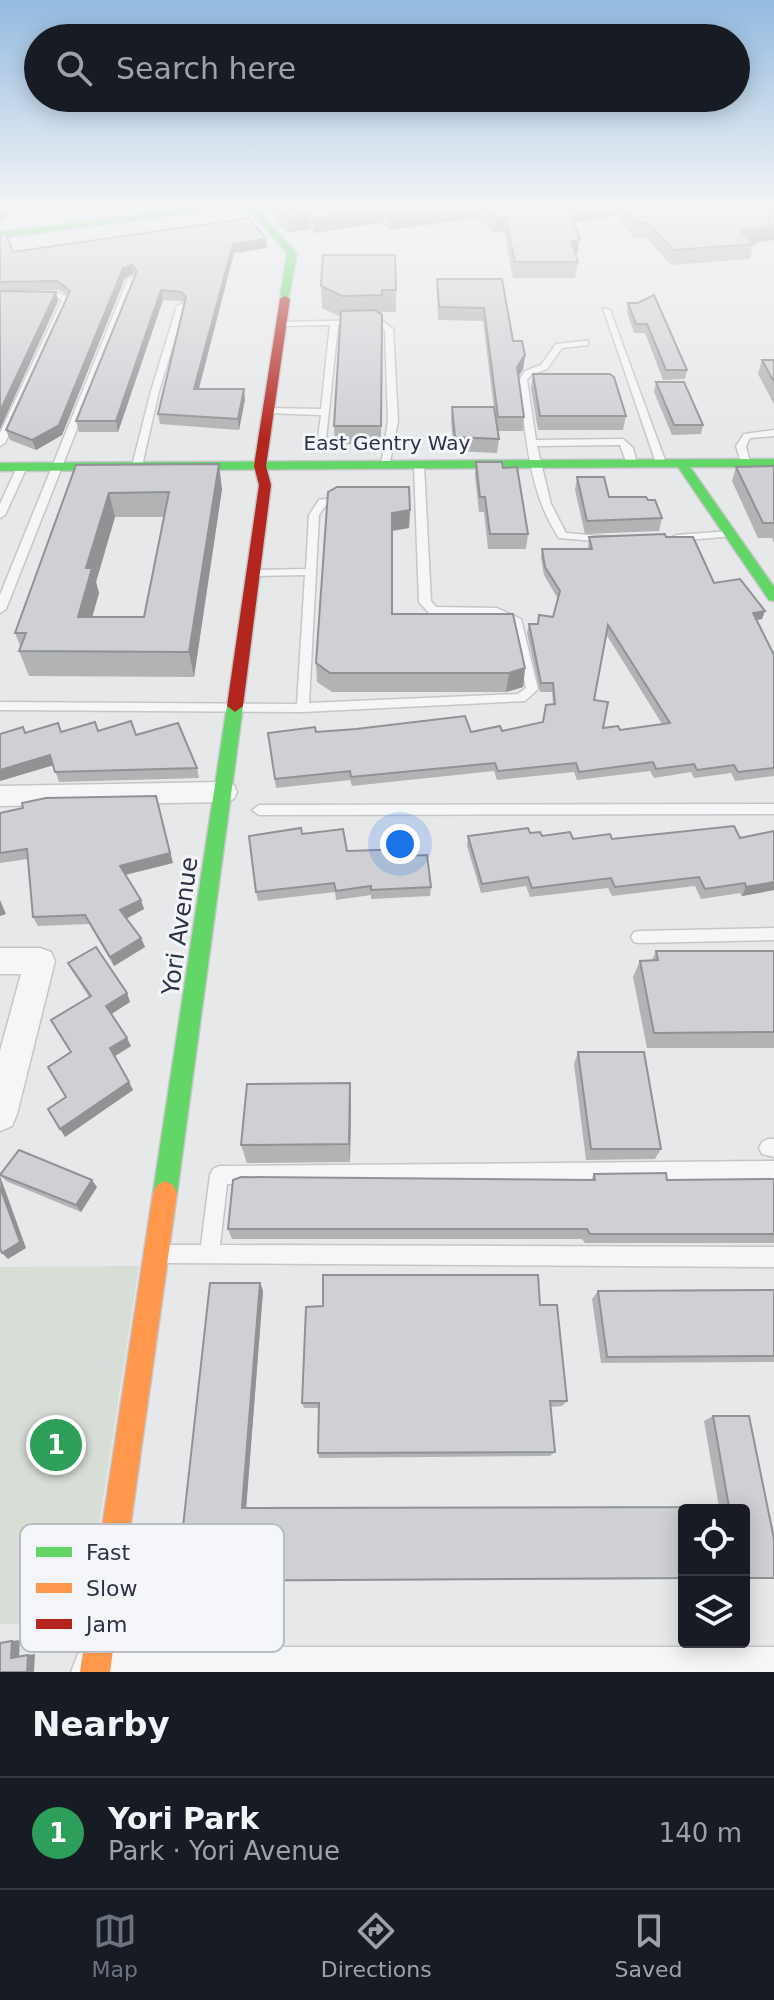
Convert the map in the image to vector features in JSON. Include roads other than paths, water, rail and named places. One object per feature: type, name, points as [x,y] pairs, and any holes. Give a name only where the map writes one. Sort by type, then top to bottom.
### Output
[{"type":"street","name":"Yori Avenue","points":[[117,1524],[224,792],[265,485],[260,466],[288,282]]},
{"type":"street","points":[[681,463],[774,597]]},
{"type":"street","name":"East Gentry Way","points":[[0,467],[774,463]]},
{"type":"street","points":[[0,796],[224,792]]},
{"type":"street","points":[[0,961],[40,961],[0,1114]]},
{"type":"street","name":"Yori Avenue","points":[[95,1672],[98,1652]]},
{"type":"street","points":[[95,1672],[774,1671]]},
{"type":"lane","points":[[0,609],[54,467],[131,282]]},
{"type":"lane","points":[[0,296],[58,295],[66,299],[0,443]]},
{"type":"lane","points":[[137,466],[155,391],[181,306]]},
{"type":"lane","points":[[606,310],[661,463]]},
{"type":"lane","points":[[323,437],[334,323]]},
{"type":"lane","points":[[281,324],[385,324],[389,329],[393,421],[386,465]]},
{"type":"lane","points":[[585,343],[559,346],[544,367],[528,373],[523,380],[536,464],[552,524],[563,536],[626,539]]},
{"type":"lane","points":[[268,411],[325,412]]},
{"type":"lane","points":[[745,463],[741,446],[747,436],[774,433]]},
{"type":"lane","points":[[533,443],[652,442]]},
{"type":"lane","points":[[627,444],[632,464]]},
{"type":"lane","points":[[0,706],[303,708],[513,701],[532,689],[520,629],[511,616],[497,612],[433,610],[425,602],[419,465]]},
{"type":"lane","points":[[0,515],[4,496],[22,467]]},
{"type":"lane","points":[[406,498],[421,498]]},
{"type":"lane","points":[[303,708],[315,508],[329,500],[360,499]]},
{"type":"lane","points":[[667,538],[730,534]]},
{"type":"lane","points":[[253,573],[310,572]]},
{"type":"lane","points":[[259,810],[774,809]]},
{"type":"lane","points":[[639,937],[774,934]]},
{"type":"lane","points":[[209,1254],[219,1175],[774,1170]]},
{"type":"lane","points":[[157,1254],[774,1257]]},
{"type":"place","name":"Yori Park","points":[[56,1445]]}]
